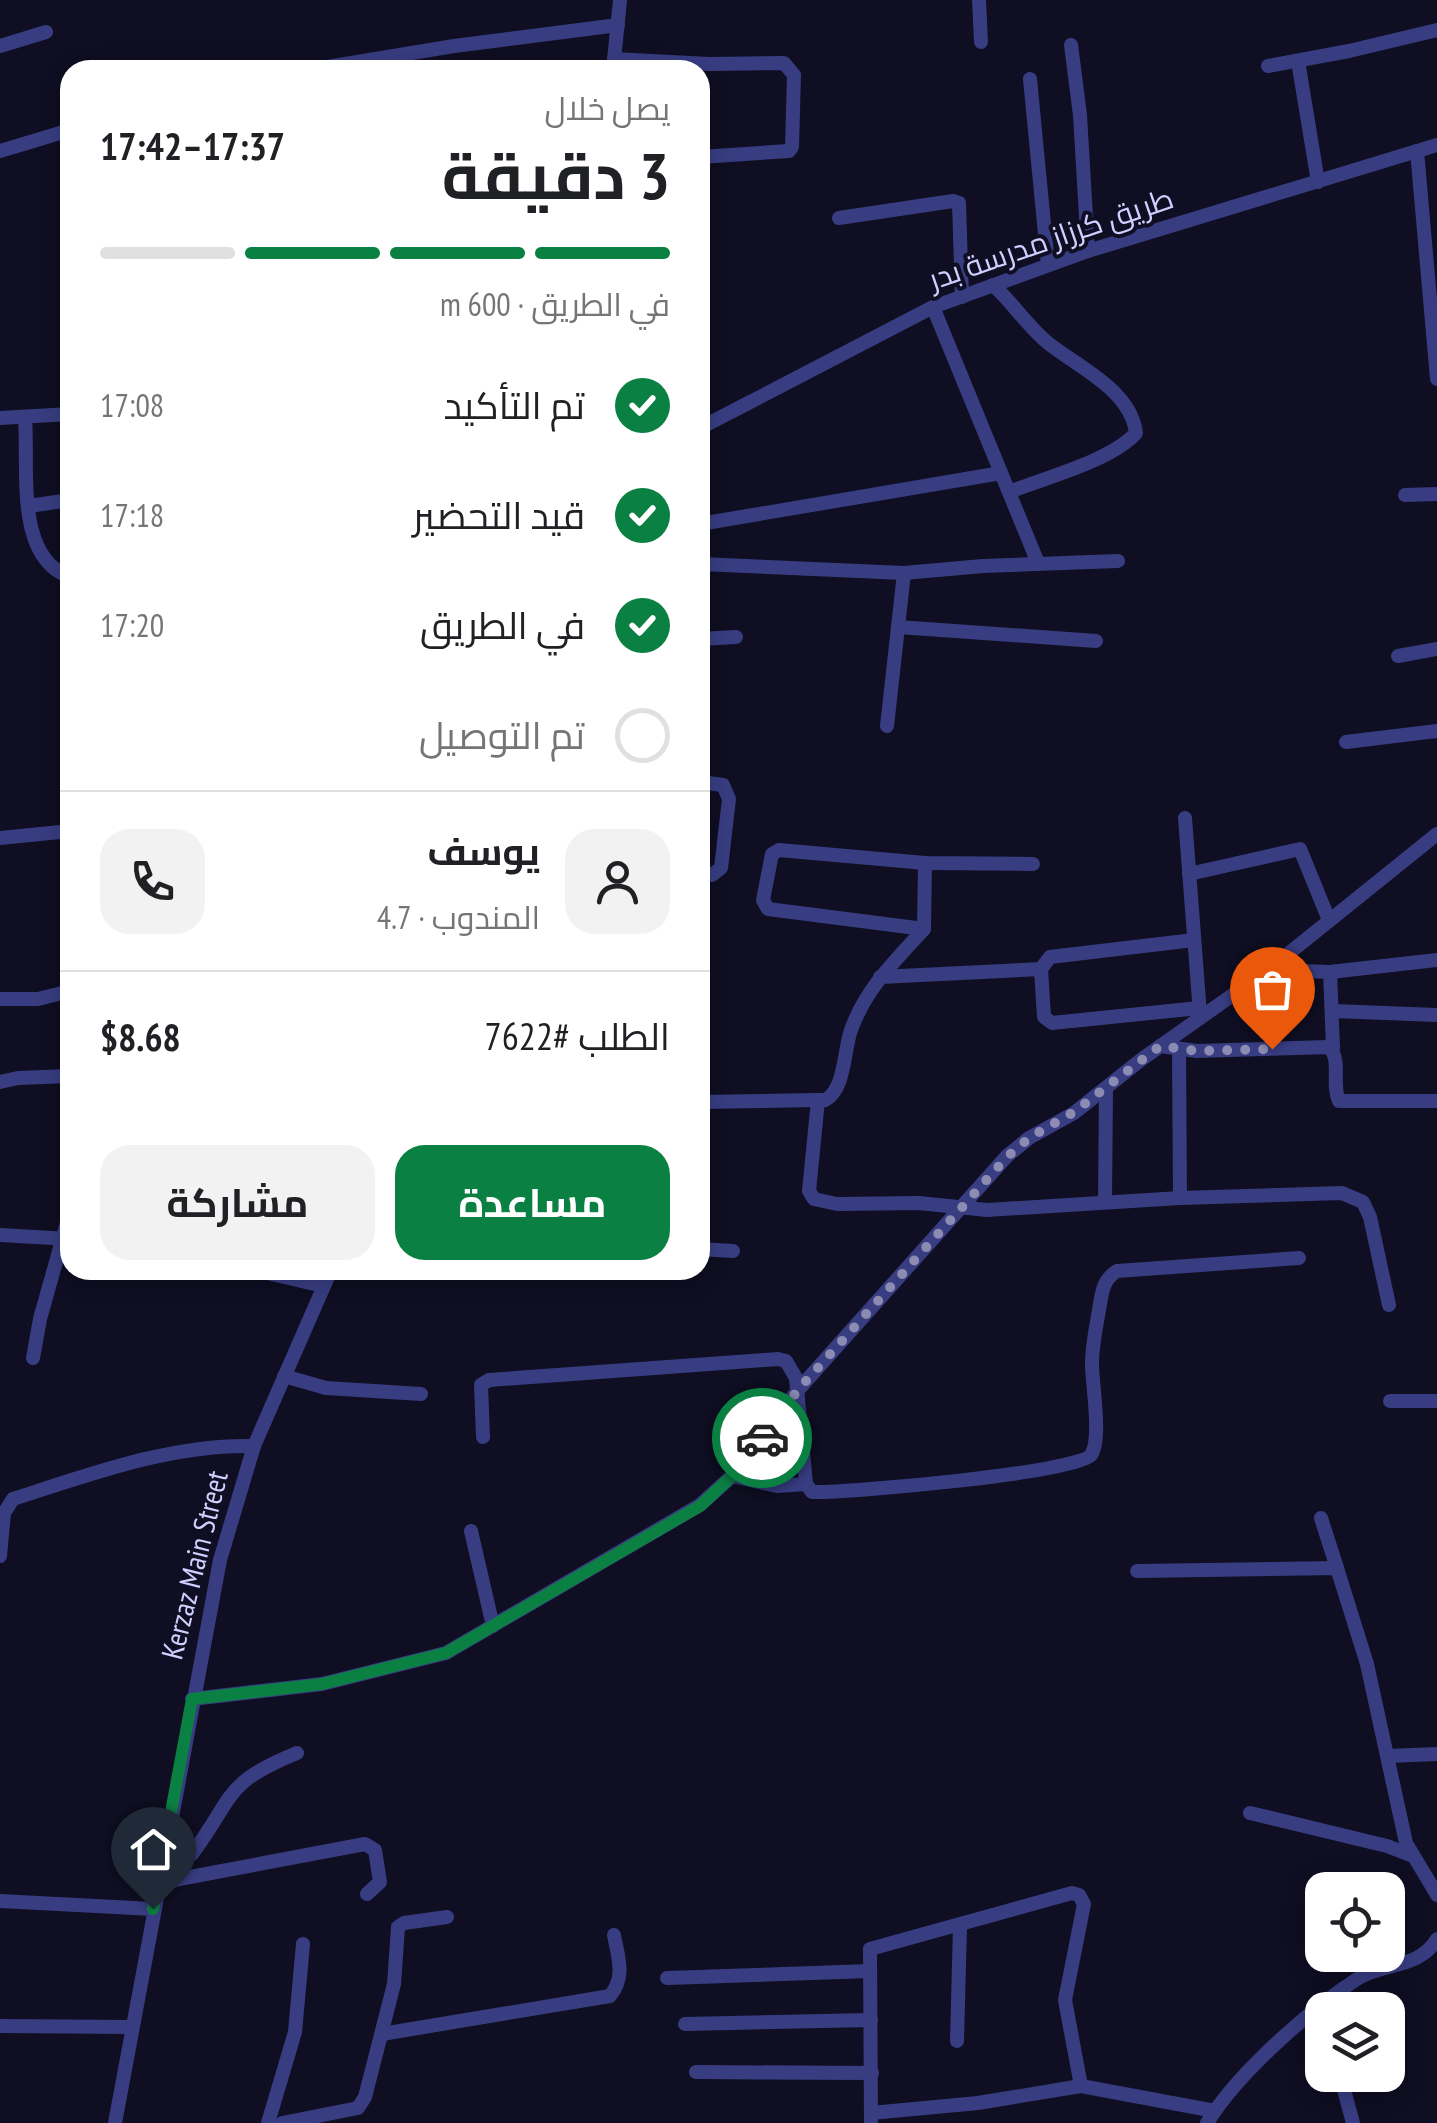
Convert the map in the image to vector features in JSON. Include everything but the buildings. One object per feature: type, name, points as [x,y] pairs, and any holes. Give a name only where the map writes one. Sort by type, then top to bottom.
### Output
[{"type":"street","points":[[614,60],[620,0]]},
{"type":"street","points":[[979,0],[981,42]]},
{"type":"street","points":[[369,60],[618,25]]},
{"type":"street","points":[[1268,66],[1437,30]]},
{"type":"street","points":[[0,46],[46,32]]},
{"type":"street","points":[[1071,45],[1080,115],[1088,251]]},
{"type":"street","points":[[1298,61],[1318,182]]},
{"type":"street","points":[[710,64],[774,63],[791,68],[794,74],[789,151],[710,156]]},
{"type":"street","points":[[1030,79],[1048,265]]},
{"type":"street","points":[[0,151],[60,133]]},
{"type":"street","name":"طريق كرزاز مدرسة بدر","points":[[710,423],[934,307],[1088,251],[1437,145]]},
{"type":"street","points":[[1417,151],[1437,378]]},
{"type":"street","points":[[839,218],[958,203],[962,297]]},
{"type":"street","points":[[993,285],[1049,344],[1118,397],[1134,421],[1136,432],[1108,453],[1008,492]]},
{"type":"street","points":[[934,307],[1038,564]]},
{"type":"street","points":[[0,418],[60,415]]},
{"type":"street","points":[[25,418],[34,542],[43,560],[60,573]]},
{"type":"street","points":[[710,522],[1001,472]]},
{"type":"street","points":[[1405,495],[1437,494]]},
{"type":"street","points":[[29,506],[60,501]]},
{"type":"street","points":[[710,564],[904,574],[1118,561]]},
{"type":"street","points":[[887,726],[904,574]]},
{"type":"street","points":[[898,627],[1096,641]]},
{"type":"street","points":[[710,639],[736,638]]},
{"type":"street","points":[[1398,656],[1437,649]]},
{"type":"street","points":[[1346,742],[1437,731]]},
{"type":"street","points":[[710,783],[723,785],[729,800],[721,868],[710,875]]},
{"type":"street","points":[[1185,818],[1200,1014]]},
{"type":"street","points":[[0,838],[60,832]]},
{"type":"street","points":[[192,1699],[289,1689],[392,1669],[446,1653],[700,1506],[732,1476],[798,1390],[1019,1146],[1074,1112],[1200,1014],[1268,970],[1437,834]]},
{"type":"street","points":[[924,929],[768,909],[764,900],[772,854],[775,850],[925,863],[1034,864]]},
{"type":"street","points":[[1189,874],[1300,850],[1329,920]]},
{"type":"street","points":[[710,1102],[826,1100],[836,1092],[852,1028],[880,977],[924,929],[925,863]]},
{"type":"street","points":[[1194,940],[1050,957],[1041,969],[1044,1017],[1049,1022],[1200,1014]]},
{"type":"street","points":[[1268,970],[1330,972],[1437,960]]},
{"type":"street","points":[[880,977],[1041,969]]},
{"type":"street","points":[[1330,972],[1339,1102],[1437,1101]]},
{"type":"street","points":[[0,999],[38,999],[60,994]]},
{"type":"street","points":[[1333,1011],[1437,1015]]},
{"type":"street","points":[[1160,1046],[1179,1050],[1333,1048]]},
{"type":"street","points":[[1179,1050],[1180,1198]]},
{"type":"street","points":[[0,1082],[60,1076]]},
{"type":"street","points":[[1106,1088],[1106,1202]]},
{"type":"street","points":[[818,1100],[808,1191],[814,1199],[837,1204],[918,1204],[959,1209],[1342,1193],[1356,1197],[1370,1217],[1388,1305]]},
{"type":"street","points":[[0,1235],[60,1238]]},
{"type":"street","points":[[710,1250],[734,1251]]},
{"type":"street","points":[[732,1476],[777,1486],[806,1484],[816,1492],[1033,1471],[1084,1462],[1094,1448],[1092,1360],[1107,1278],[1118,1271],[1299,1258]]},
{"type":"street","points":[[34,1358],[60,1260]]},
{"type":"street","points":[[298,1280],[324,1286]]},
{"type":"street","name":"Kerzaz Main Street","points":[[115,2123],[220,1560],[254,1446],[327,1280]]},
{"type":"street","points":[[483,1436],[482,1386],[496,1378],[778,1359],[793,1370],[798,1390],[806,1484]]},
{"type":"street","points":[[284,1376],[326,1388],[421,1394]]},
{"type":"street","points":[[1390,1401],[1437,1401]]},
{"type":"street","points":[[0,1556],[4,1513],[13,1500],[172,1453],[254,1446]]},
{"type":"street","points":[[1321,1518],[1363,1648],[1402,1828],[1413,1857],[1437,1895]]},
{"type":"street","points":[[471,1531],[493,1626]]},
{"type":"street","points":[[1137,1571],[1337,1568]]},
{"type":"street","points":[[160,1875],[192,1854],[243,1779],[297,1753]]},
{"type":"street","points":[[1388,1756],[1437,1754]]},
{"type":"street","points":[[1250,1814],[1387,1846],[1413,1857]]},
{"type":"street","points":[[160,1875],[365,1844],[375,1850],[380,1882],[367,1894]]},
{"type":"street","points":[[1081,2086],[1066,2000],[1084,1904],[1079,1895],[1060,1895],[870,1949],[871,2118],[1081,2086],[1211,2117],[1271,2050],[1305,2022]]},
{"type":"street","points":[[0,1901],[153,1909]]},
{"type":"street","points":[[282,2123],[358,2108],[365,2097],[394,1984],[398,1927],[404,1922],[446,1917]]},
{"type":"street","points":[[957,2041],[960,1926]]},
{"type":"street","points":[[382,2034],[610,1996],[621,1974],[614,1935]]},
{"type":"street","points":[[1343,1992],[1368,1973],[1419,1959],[1437,1939]]},
{"type":"street","points":[[268,2123],[295,2032],[303,1944]]},
{"type":"street","points":[[667,1978],[870,1972]]},
{"type":"street","points":[[686,2024],[871,2020]]},
{"type":"street","points":[[0,2026],[132,2027]]},
{"type":"street","points":[[696,2072],[872,2073]]},
{"type":"street","points":[[1345,2092],[1353,2123]]},
{"type":"way so far","points":[[762,1438],[798,1390],[1008,1156],[1029,1138],[1074,1112],[1160,1046],[1197,1051],[1272,1049]]},
{"type":"route","points":[[153,1909],[192,1699],[322,1684],[446,1653],[700,1506],[732,1476],[762,1438]]}]
